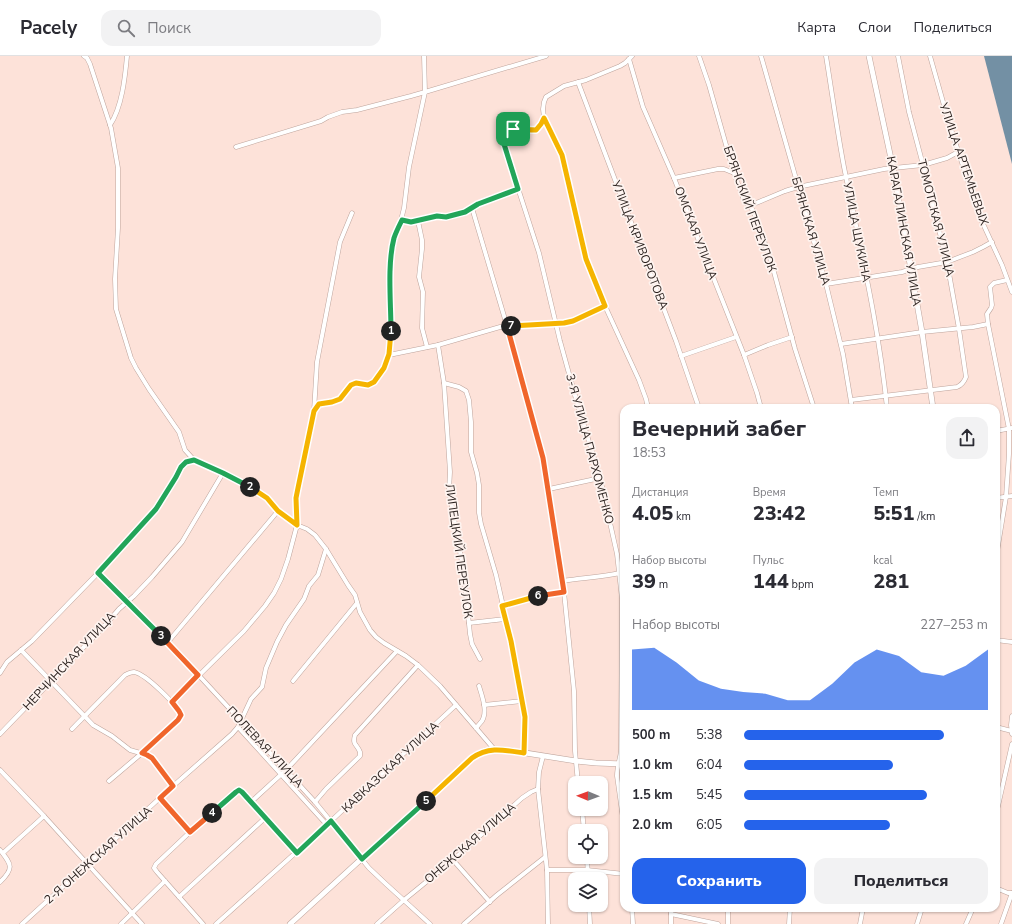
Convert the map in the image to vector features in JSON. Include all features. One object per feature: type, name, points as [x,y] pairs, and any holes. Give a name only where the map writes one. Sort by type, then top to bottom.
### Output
[{"type":"street","points":[[110,126],[117,110],[126,74],[127,56]]},
{"type":"street","points":[[314,411],[319,404],[340,399],[351,385],[356,383],[368,385],[374,382],[384,368],[389,354],[391,334],[390,271],[392,253],[395,237],[402,220],[409,167],[425,92],[424,56]]},
{"type":"street","points":[[236,147],[321,122],[328,117],[342,112],[357,110],[411,96],[546,56]]},
{"type":"street","name":"БРЯНСКИЙ ПЕРЕУЛОК","points":[[699,56],[734,172],[744,200],[755,215],[771,262],[798,361],[813,404]]},
{"type":"street","name":"БРЯНСКАЯ УЛИЦА","points":[[761,56],[826,284],[841,344],[852,404]]},
{"type":"street","name":"УЛИЦА ЩУКИНА","points":[[826,56],[846,177],[877,338],[887,404]]},
{"type":"street","name":"КАРАГАЛИНСКАЯ УЛИЦА","points":[[869,56],[893,168],[922,332],[932,404]]},
{"type":"street","name":"ТОМОТСКАЯ УЛИЦА","points":[[898,56],[909,112],[947,262],[966,371],[966,377],[961,385],[930,390]]},
{"type":"street","name":"УЛИЦА АРТЕМЬЕВЫХ","points":[[930,56],[949,123],[979,215],[992,242],[1012,292]]},
{"type":"street","points":[[86,57],[90,64],[110,126],[118,168],[118,228],[115,279],[116,309],[136,368],[179,432],[185,450],[194,460],[256,490],[267,498],[278,511],[297,525],[307,529],[315,535],[326,549],[355,595],[360,612],[370,630],[384,643],[418,665],[440,686],[494,750]]},
{"type":"street","points":[[630,58],[620,66],[564,86],[546,97],[543,109],[544,118],[562,155],[586,259],[605,306],[639,380],[647,404]]},
{"type":"street","name":"ОМСКАЯ УЛИЦА","points":[[630,58],[643,107],[674,178],[744,355],[760,404]]},
{"type":"street","name":"УЛИЦА КРИВОРОТОВА","points":[[578,82],[698,404]]},
{"type":"street","name":"3-Я УЛИЦА ПАРХОМЕНКО","points":[[544,118],[536,130],[513,129],[507,132],[504,138],[504,144],[539,253],[576,400],[600,478],[620,573]]},
{"type":"street","points":[[749,206],[798,187],[884,169],[923,165],[947,158],[958,152]]},
{"type":"street","points":[[674,178],[718,169],[734,172]]},
{"type":"street","points":[[402,220],[411,222],[437,216],[446,217],[465,212],[478,204],[518,189]]},
{"type":"street","points":[[472,208],[507,326],[543,458],[549,490],[563,581],[574,690],[577,776]]},
{"type":"street","points":[[172,702],[198,675],[244,632],[274,593],[284,572],[297,525],[296,498],[314,411],[317,362],[340,242],[352,213]]},
{"type":"street","points":[[418,221],[422,240],[419,277],[423,292],[422,328],[427,347]]},
{"type":"street","points":[[826,284],[902,272],[918,267],[947,262],[973,252],[992,242]]},
{"type":"street","points":[[1000,534],[1006,497],[1010,429],[987,314],[992,305],[990,287],[994,283],[1007,280]]},
{"type":"street","points":[[389,354],[438,345],[507,326],[564,323],[573,321],[605,306]]},
{"type":"street","points":[[841,344],[988,324]]},
{"type":"street","points":[[681,356],[736,337]]},
{"type":"street","points":[[744,355],[792,337]]},
{"type":"street","name":"ЛИПЕЦКИЙ ПЕРЕУЛОК","points":[[438,345],[444,383],[449,464],[449,490],[464,574],[472,644],[480,659]]},
{"type":"street","points":[[444,383],[466,391],[468,400],[471,422],[471,452],[479,485],[481,524],[496,575],[511,641],[525,717],[524,753]]},
{"type":"street","points":[[851,400],[930,390]]},
{"type":"street","points":[[1000,430],[1010,429]]},
{"type":"street","points":[[0,672],[7,662],[32,640],[98,573],[156,509],[181,467],[186,462],[194,460]]},
{"type":"street","name":"НЕРЧИНСКАЯ УЛИЦА","points":[[0,734],[126,602],[134,596],[182,542],[223,473]]},
{"type":"street","points":[[549,490],[600,478]]},
{"type":"street","points":[[1000,498],[1012,496]]},
{"type":"street","points":[[168,642],[278,511]]},
{"type":"street","name":"2-Я ОНЕЖСКАЯ УЛИЦА","points":[[22,924],[232,734],[241,721],[251,700],[262,687],[266,668],[277,642],[286,625],[304,599],[309,586],[318,574],[326,549]]},
{"type":"street","name":"ПОЛЕВАЯ УЛИЦА","points":[[98,573],[168,642],[241,721],[315,802],[362,859],[386,884],[430,924]]},
{"type":"street","points":[[563,581],[620,573]]},
{"type":"street","points":[[502,606],[564,592]]},
{"type":"street","points":[[292,681],[357,603]]},
{"type":"street","points":[[469,622],[505,619]]},
{"type":"street","points":[[1000,640],[1012,642]]},
{"type":"street","points":[[21,650],[93,725],[112,736],[130,750],[142,753],[152,758],[173,786]]},
{"type":"street","points":[[251,802],[286,770],[397,651]]},
{"type":"street","points":[[315,802],[326,789],[360,756],[360,752],[354,743],[355,735],[418,665]]},
{"type":"street","points":[[72,729],[130,672],[136,672],[146,678],[172,702],[179,711],[181,715],[178,720],[109,781]]},
{"type":"street","points":[[476,728],[483,720],[484,714],[484,705],[479,686]]},
{"type":"street","points":[[484,705],[522,701]]},
{"type":"street","name":"КАВКАЗСКАЯ УЛИЦА","points":[[216,924],[297,853],[456,705]]},
{"type":"street","points":[[1000,728],[1012,732],[1012,716]]},
{"type":"street","points":[[238,726],[327,825]]},
{"type":"street","points":[[1000,797],[1012,744]]},
{"type":"street","points":[[290,924],[472,758],[484,751],[507,750],[576,761],[620,764]]},
{"type":"street","points":[[543,756],[539,772],[538,789],[547,870],[548,924]]},
{"type":"street","name":"3-Я УЛИЦА ПАРХОМЕНКО","points":[[620,767],[617,776],[620,797]]},
{"type":"street","points":[[0,770],[142,924]]},
{"type":"street","name":"ОНЕЖСКАЯ УЛИЦА","points":[[377,924],[453,860],[522,798],[538,789]]},
{"type":"street","points":[[203,924],[154,868],[156,864],[190,832],[236,792],[239,790],[242,792],[297,853]]},
{"type":"street","points":[[160,798],[190,832]]},
{"type":"street","points":[[0,882],[7,876],[10,869],[10,862],[1,851],[44,816]]},
{"type":"street","points":[[179,897],[265,818]]},
{"type":"street","points":[[464,924],[545,857]]},
{"type":"street","points":[[453,860],[490,902]]},
{"type":"street","points":[[587,864],[587,870]]},
{"type":"street","points":[[547,870],[587,870],[620,874]]},
{"type":"street","points":[[121,924],[165,881]]},
{"type":"street","points":[[1000,890],[1012,893],[1001,924]]},
{"type":"street","points":[[589,912],[590,924]]},
{"type":"street","points":[[632,912],[633,924]]},
{"type":"street","points":[[728,912],[728,924]]},
{"type":"street","points":[[789,924],[790,912]]},
{"type":"street","points":[[860,924],[862,912]]},
{"type":"street","points":[[917,924],[921,912]]},
{"type":"street","points":[[966,924],[970,912]]},
{"type":"street","points":[[671,924],[671,914],[718,924]]},
{"type":"water","points":[[984,56],[1012,56],[1012,164]]},
{"type":"route","points":[[544,118],[562,155],[581,242],[591,274],[605,306],[573,321],[564,323],[507,326],[543,458],[564,592],[502,606],[511,641],[525,717],[524,753],[507,750],[494,750],[484,751],[478,754],[362,859],[331,821],[297,853],[239,790],[190,832],[160,798],[173,786],[152,758],[142,753],[178,720],[181,715],[172,702],[198,675],[168,642],[98,573],[156,509],[181,467],[186,462],[194,460],[256,490],[267,498],[278,511],[297,525],[296,498],[314,411],[319,404],[340,399],[351,385],[356,383],[368,385],[374,382],[384,368],[389,354],[391,334],[390,271],[395,237],[402,220],[411,222],[437,216],[446,217],[465,212],[478,204],[518,189],[504,144],[504,138],[507,132],[513,129],[536,130],[544,118]]}]
